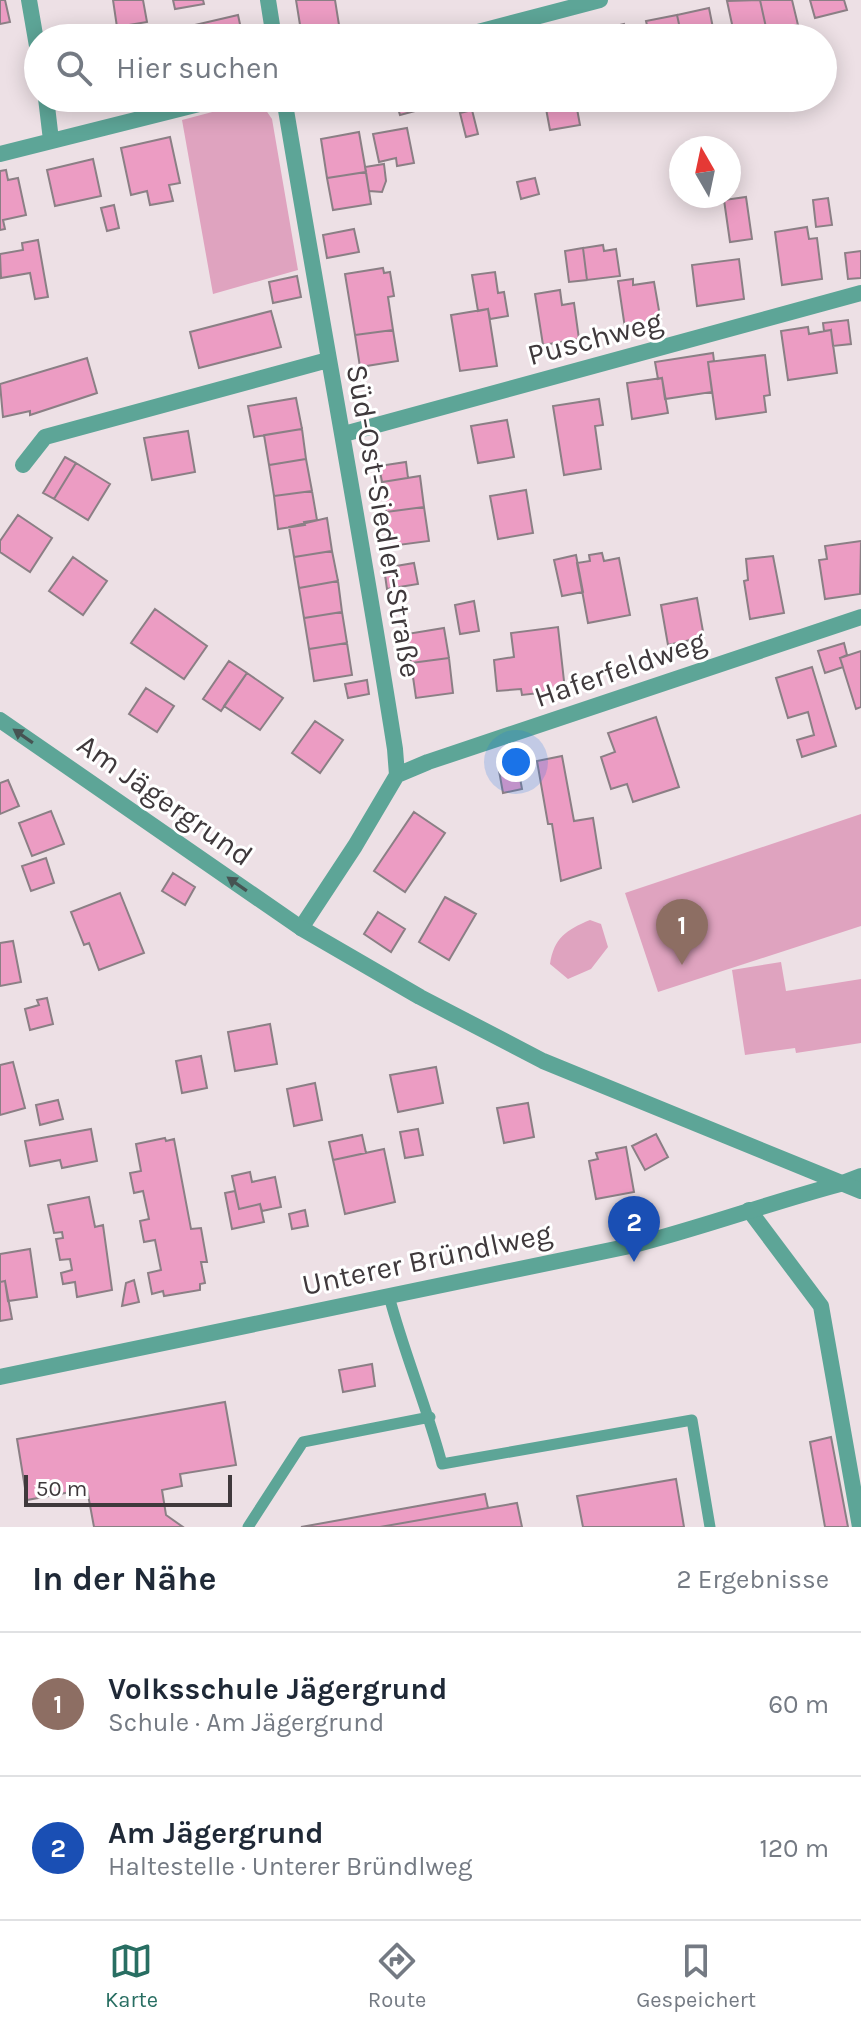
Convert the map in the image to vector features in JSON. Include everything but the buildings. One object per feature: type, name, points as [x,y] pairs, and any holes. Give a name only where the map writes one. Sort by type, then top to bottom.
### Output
[{"type":"street","points":[[29,0],[33,24]]},
{"type":"street","points":[[268,0],[272,24]]},
{"type":"street","points":[[508,24],[600,0]]},
{"type":"street","points":[[48,112],[51,140]]},
{"type":"street","points":[[0,154],[166,112]]},
{"type":"street","name":"Süd-Ost-Siedler-Straße","points":[[286,112],[328,360],[344,434],[397,775]]},
{"type":"street","name":"Puschweg","points":[[344,434],[861,293]]},
{"type":"street","points":[[23,465],[45,437],[328,360]]},
{"type":"street","name":"Haferfeldweg","points":[[397,775],[861,617]]},
{"type":"street","name":"Am Jägergrund","points":[[0,720],[301,928],[420,997],[543,1061],[861,1191]]},
{"type":"street","points":[[301,928],[397,775]]},
{"type":"street","name":"Unterer Bründlweg","points":[[0,1377],[630,1246],[694,1230],[861,1176]]},
{"type":"street","points":[[749,1210],[821,1306],[860,1527]]},
{"type":"lane","points":[[389,1296],[430,1417],[442,1464],[692,1420],[710,1527]]},
{"type":"lane","points":[[248,1527],[303,1442],[430,1417]]},
{"type":"shaded area","points":[[212,112],[267,112],[272,119],[298,270],[213,294],[182,120]]},
{"type":"shaded area","points":[[861,814],[861,926],[658,992],[625,893]]},
{"type":"shaded area","points":[[590,920],[601,924],[608,947],[591,969],[568,979],[550,964],[555,948],[568,931]]},
{"type":"shaded area","points":[[781,962],[786,991],[861,979],[861,1043],[796,1053],[795,1048],[745,1055],[732,970]]},
{"type":"place","name":"Volksschule Jägergrund","points":[[682,965]]},
{"type":"place","name":"Am Jägergrund","points":[[634,1262]]}]
